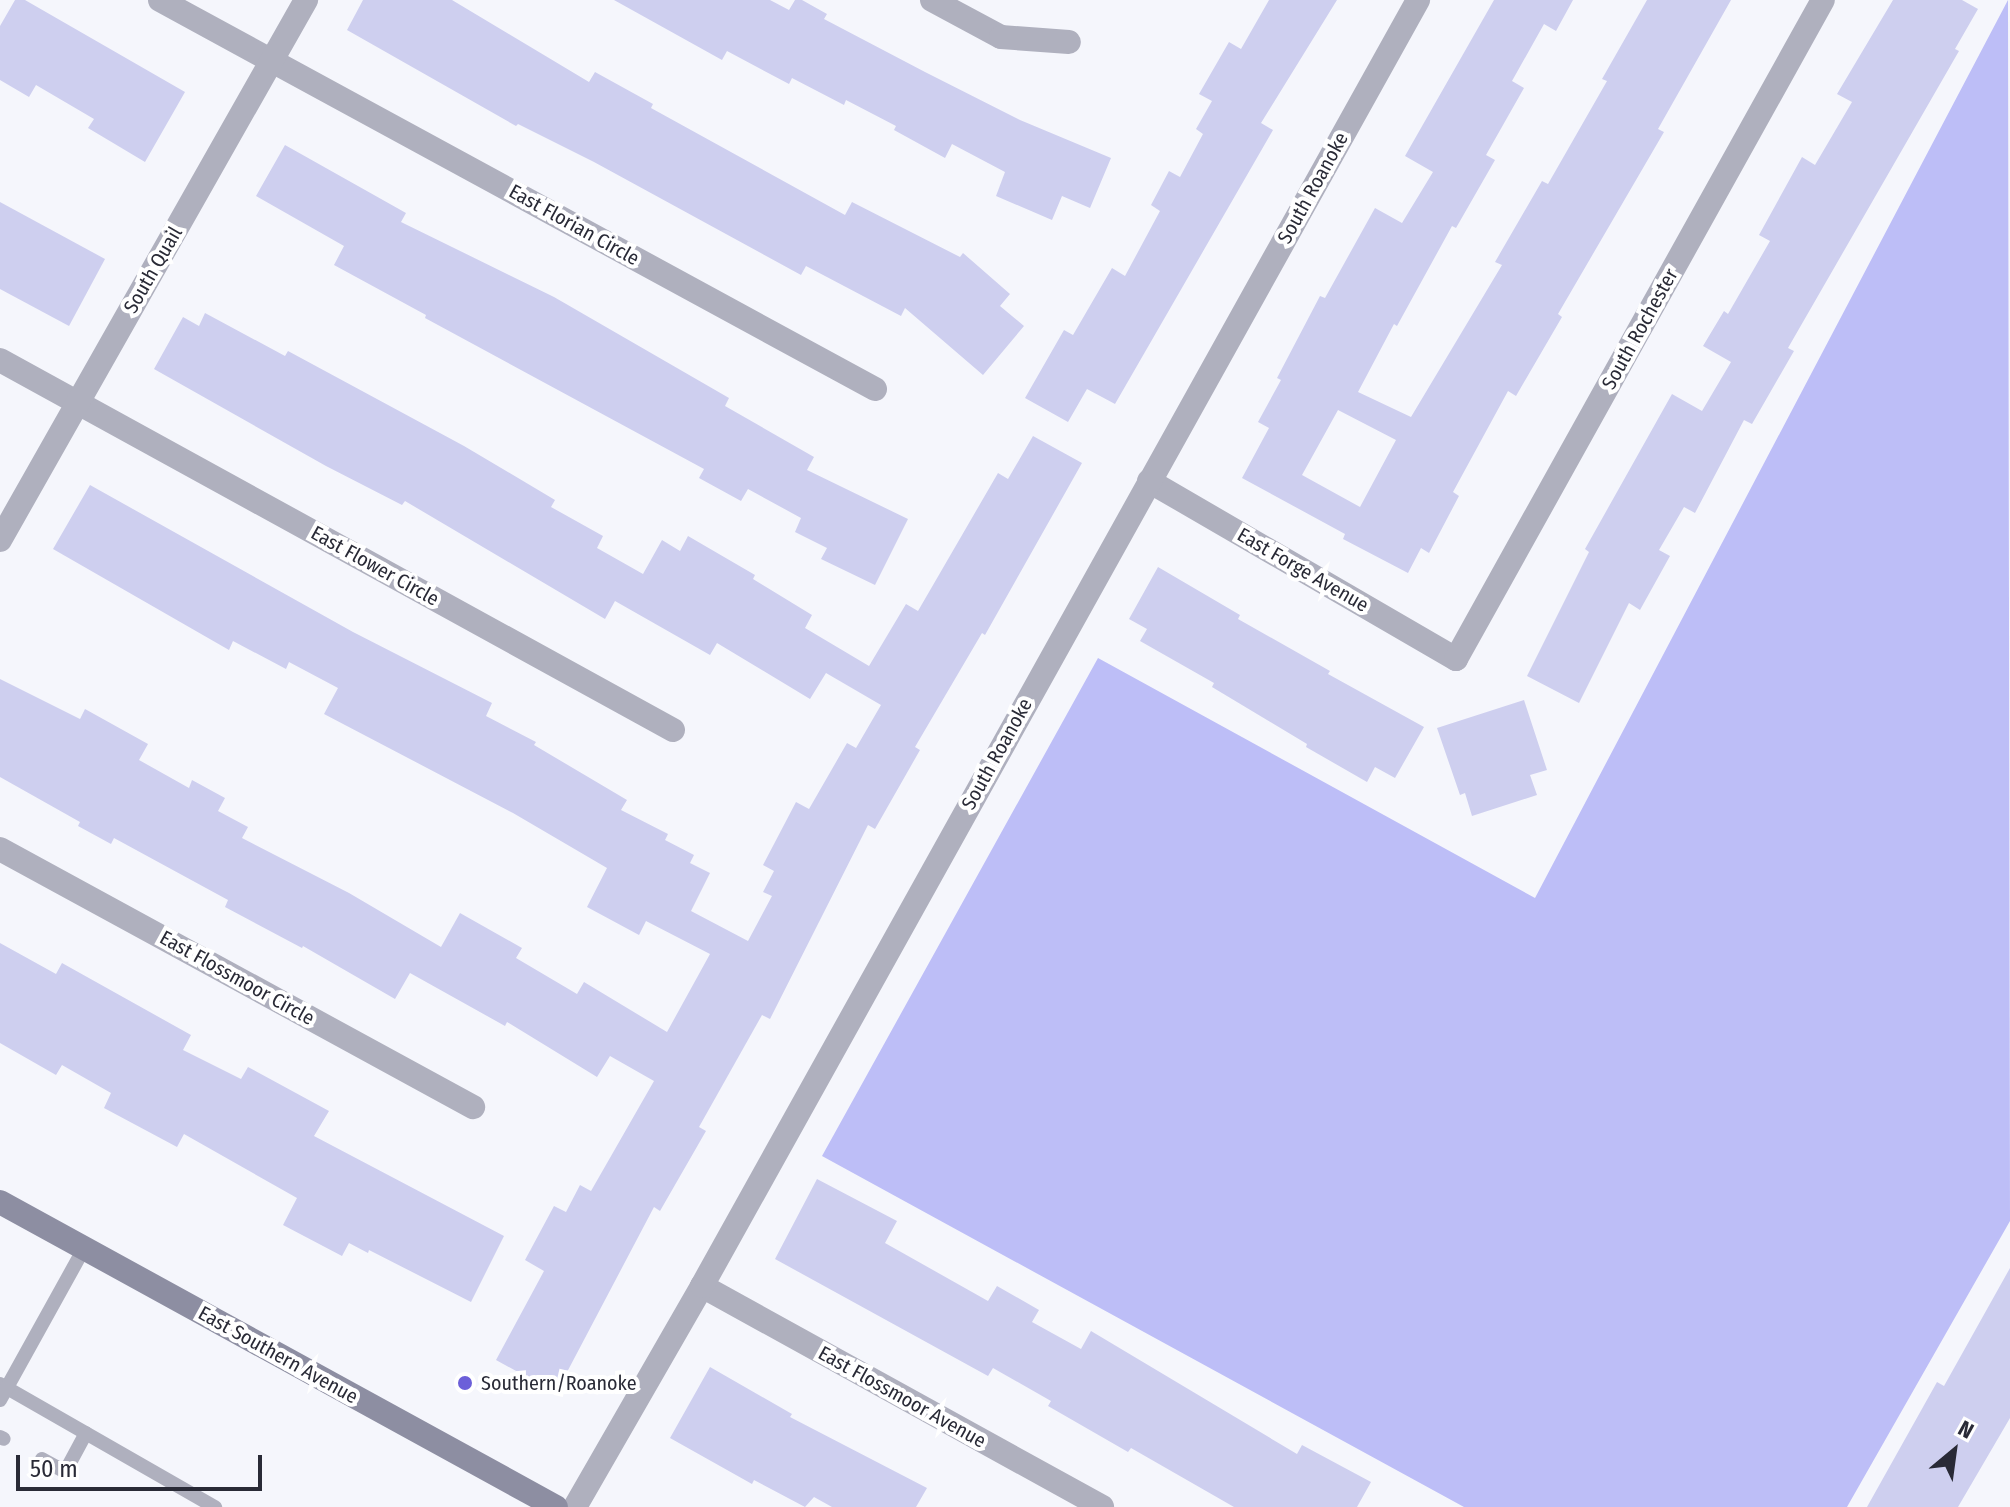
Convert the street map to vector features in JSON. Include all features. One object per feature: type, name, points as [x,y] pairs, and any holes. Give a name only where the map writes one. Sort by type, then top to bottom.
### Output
[{"type":"main road","name":"East Southern Avenue","points":[[0,1202],[556,1507]]},
{"type":"street","name":"East Florian Circle","points":[[160,0],[875,389]]},
{"type":"street","name":"South Quail","points":[[0,540],[306,0]]},
{"type":"street","points":[[932,0],[1001,37],[1069,42]]},
{"type":"street","name":"South Roanoke","points":[[575,1507],[702,1286],[1418,0]]},
{"type":"street","name":"South Rochester","points":[[1456,659],[1823,0]]},
{"type":"street","name":"East Flower Circle","points":[[0,360],[673,730]]},
{"type":"street","name":"East Forge Avenue","points":[[1149,481],[1456,659]]},
{"type":"street","name":"East Flossmoor Circle","points":[[0,849],[473,1107]]},
{"type":"street","name":"East Flossmoor Avenue","points":[[702,1286],[1102,1507]]},
{"type":"lane","points":[[83,1250],[2,1390],[86,1433],[215,1507]]},
{"type":"lane","points":[[42,1459],[65,1472],[86,1433]]},
{"type":"shaded area","points":[[2008,0],[2010,1221],[1847,1507],[1464,1507],[822,1156],[1098,658],[1535,898]]},
{"type":"building","points":[[15,0],[25,0],[185,92],[145,162],[88,128],[94,119],[36,85],[29,97],[0,80],[0,26]]},
{"type":"building","points":[[363,0],[452,0],[589,82],[595,72],[653,104],[651,108],[845,215],[852,202],[960,257],[963,253],[1010,294],[1000,306],[1024,326],[983,375],[905,308],[901,316],[806,266],[801,275],[594,162],[518,124],[516,126],[347,30]]},
{"type":"building","points":[[614,0],[770,0],[789,10],[795,0],[802,0],[827,14],[824,19],[925,72],[1020,120],[1111,158],[1090,208],[1062,196],[1052,220],[996,196],[1005,172],[952,144],[945,158],[894,130],[896,126],[846,100],[844,105],[792,78],[789,84],[727,51],[722,60]]},
{"type":"building","points":[[1269,0],[1337,0],[1261,123],[1273,130],[1115,404],[1087,389],[1068,422],[1025,398],[1064,330],[1073,335],[1112,268],[1125,276],[1160,211],[1151,205],[1169,171],[1180,177],[1203,134],[1196,129],[1212,101],[1199,94],[1229,42],[1241,49]]},
{"type":"building","points":[[1494,0],[1573,0],[1556,31],[1544,24],[1512,81],[1524,88],[1486,155],[1495,160],[1456,228],[1452,226],[1397,326],[1394,324],[1358,392],[1411,417],[1502,265],[1495,262],[1542,181],[1548,184],[1607,81],[1602,79],[1647,0],[1731,0],[1658,129],[1664,132],[1558,314],[1562,317],[1516,396],[1508,391],[1453,492],[1459,496],[1429,553],[1421,548],[1408,573],[1343,539],[1345,534],[1242,478],[1269,428],[1258,422],[1320,296],[1325,298],[1375,208],[1402,223],[1433,172],[1405,156]],"holes":[[[1338,410],[1396,440],[1360,507],[1302,475]]]},
{"type":"building","points":[[1893,0],[1962,0],[1978,9],[1955,49],[1959,51],[1788,348],[1794,351],[1752,424],[1744,420],[1695,513],[1684,507],[1659,550],[1670,556],[1640,610],[1629,603],[1579,703],[1527,676],[1589,552],[1585,549],[1672,394],[1702,411],[1731,362],[1703,346],[1724,311],[1728,314],[1770,241],[1759,235],[1802,157],[1815,165],[1852,102],[1837,94]]},
{"type":"building","points":[[285,145],[406,213],[401,222],[554,297],[729,398],[725,406],[814,457],[807,470],[908,519],[875,585],[821,559],[827,548],[795,532],[801,518],[748,489],[741,501],[699,478],[704,469],[425,318],[426,315],[334,265],[344,246],[256,196]]},
{"type":"building","points":[[0,202],[105,259],[69,326],[0,289]]},
{"type":"building","points":[[205,313],[285,356],[288,351],[464,446],[555,500],[551,507],[603,536],[597,548],[643,574],[662,540],[680,551],[688,536],[755,575],[753,579],[812,615],[805,628],[869,666],[906,604],[918,611],[998,473],[1008,479],[1033,436],[1082,463],[985,635],[982,633],[915,747],[920,750],[875,829],[868,825],[770,1019],[762,1015],[699,1127],[706,1131],[660,1211],[654,1207],[556,1393],[496,1360],[544,1271],[525,1260],[554,1206],[566,1212],[580,1185],[591,1191],[654,1081],[610,1056],[597,1077],[507,1022],[505,1026],[410,973],[395,999],[303,946],[225,907],[228,900],[114,838],[111,844],[78,826],[80,822],[0,777],[0,679],[80,719],[85,709],[148,744],[139,760],[189,788],[192,780],[225,798],[218,811],[248,827],[242,838],[349,893],[441,947],[460,913],[522,948],[516,958],[577,994],[584,982],[667,1032],[710,954],[646,921],[639,935],[587,907],[607,868],[513,813],[324,714],[338,688],[289,662],[286,669],[233,641],[229,650],[53,549],[90,485],[353,632],[492,703],[486,716],[536,742],[534,745],[627,800],[621,810],[668,834],[665,840],[694,855],[690,863],[710,873],[691,911],[748,941],[772,896],[763,892],[774,871],[763,865],[796,802],[809,809],[847,743],[856,748],[881,705],[826,673],[810,699],[717,643],[710,655],[615,601],[605,619],[405,501],[402,505],[326,466],[154,369],[183,317],[199,326]]},
{"type":"building","points":[[1158,567],[1240,615],[1238,619],[1330,671],[1328,674],[1424,727],[1395,778],[1375,767],[1367,782],[1212,687],[1214,683],[1140,641],[1147,629],[1129,619]]},
{"type":"building","points":[[1524,700],[1547,770],[1530,775],[1537,795],[1472,816],[1465,793],[1460,795],[1437,728]]},
{"type":"building","points":[[0,943],[56,974],[62,963],[191,1035],[183,1050],[241,1079],[248,1067],[329,1111],[314,1136],[504,1236],[471,1302],[369,1250],[368,1253],[349,1243],[342,1256],[283,1225],[297,1198],[184,1134],[177,1147],[104,1108],[111,1093],[62,1065],[56,1075],[0,1043]]},
{"type":"building","points":[[817,1179],[897,1221],[885,1243],[988,1301],[997,1286],[1039,1310],[1032,1322],[1081,1349],[1091,1331],[1297,1454],[1302,1445],[1371,1482],[1357,1507],[1234,1507],[1131,1448],[1128,1452],[1048,1406],[1051,1401],[993,1368],[988,1376],[775,1259]]},
{"type":"building","points":[[2010,1268],[2010,1418],[1958,1507],[1867,1507],[1937,1382],[1944,1386]]},
{"type":"building","points":[[710,1367],[792,1414],[790,1417],[927,1488],[916,1507],[832,1507],[814,1497],[805,1507],[754,1480],[752,1484],[670,1438]]},
{"type":"place","name":"Southern/Roanoke","points":[[465,1383]]}]
